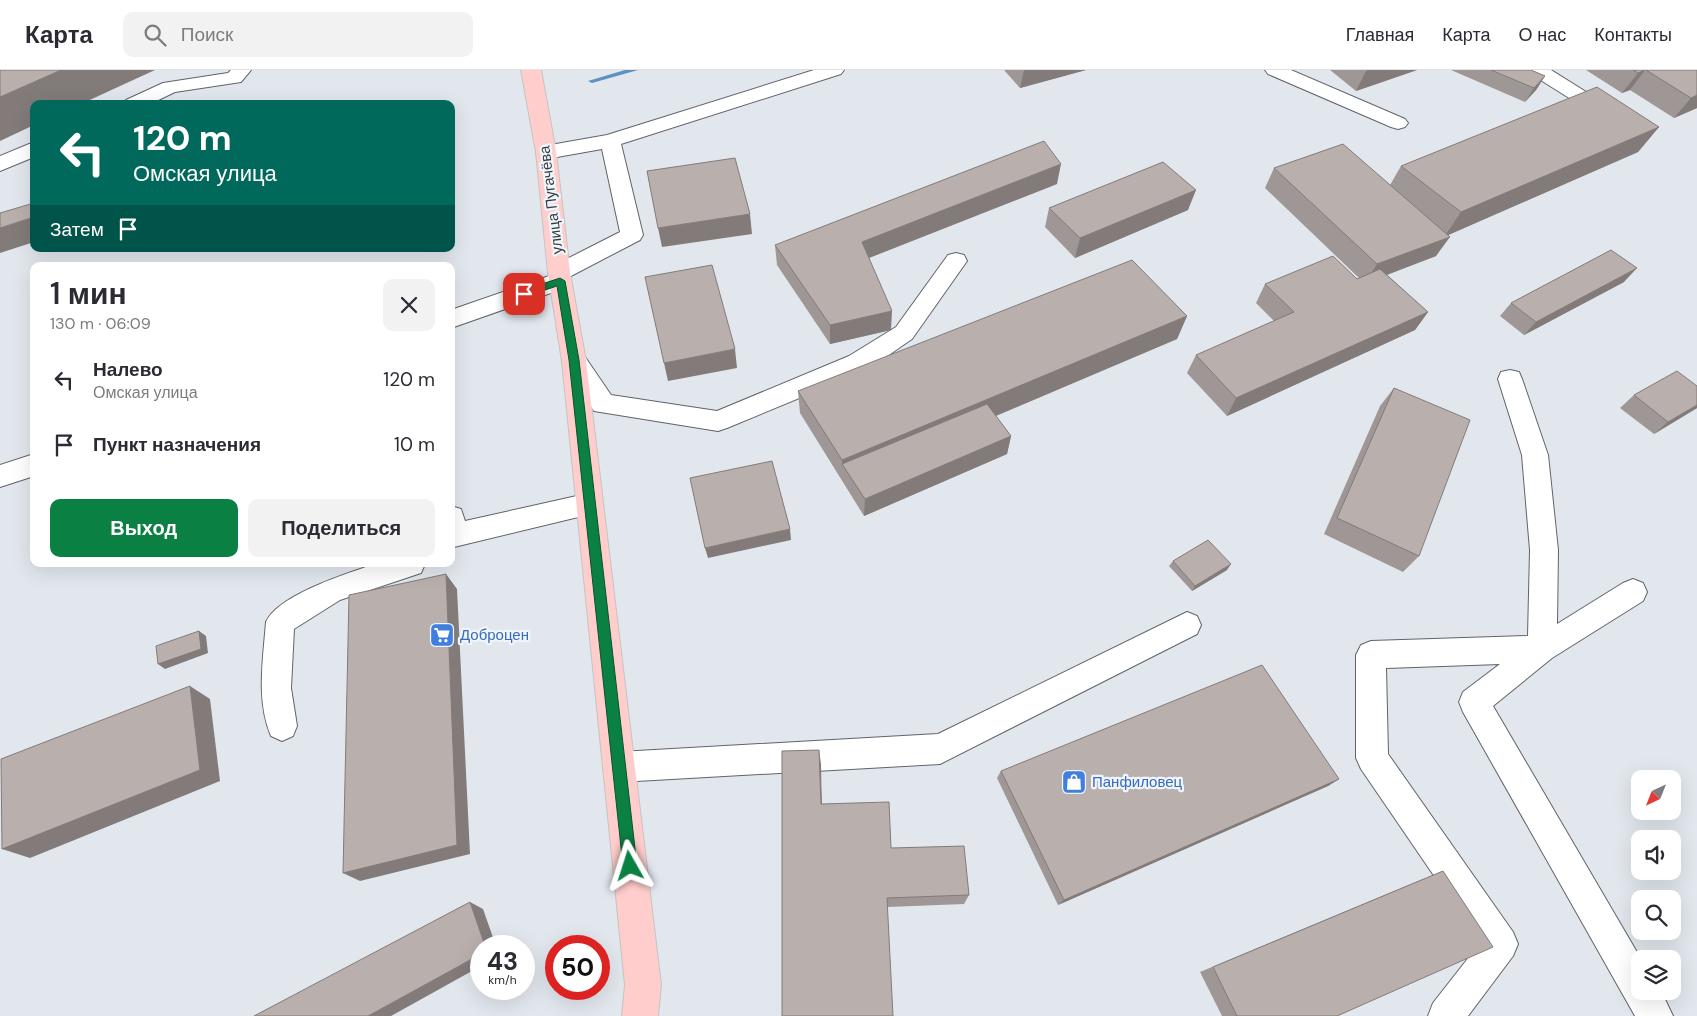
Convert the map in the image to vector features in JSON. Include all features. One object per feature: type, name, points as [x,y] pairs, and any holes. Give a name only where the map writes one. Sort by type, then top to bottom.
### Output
[{"type":"main road","name":"улица Пугачёва","points":[[531,70],[546,152],[560,277],[574,360],[643,985],[640,1016]]},
{"type":"street","points":[[142,100],[170,87],[234,78],[240,70]]},
{"type":"street","points":[[546,152],[610,141],[834,70]]},
{"type":"street","points":[[1275,70],[1398,123]]},
{"type":"street","points":[[1538,70],[1592,104]]},
{"type":"street","points":[[455,317],[560,277],[632,235],[610,141]]},
{"type":"street","points":[[0,164],[30,151]]},
{"type":"street","points":[[574,360],[602,404],[718,421],[858,363],[904,333],[956,260]]},
{"type":"street","points":[[1510,379],[1534,455],[1544,550],[1542,649]]},
{"type":"street","points":[[0,476],[30,465]]},
{"type":"street","points":[[455,533],[590,504]]},
{"type":"street","points":[[282,726],[276,688],[280,622],[330,591],[402,567]]},
{"type":"street","points":[[1631,974],[1474,702],[1542,649],[1633,592]]},
{"type":"street","points":[[619,767],[940,749],[1187,625]]},
{"type":"street","points":[[1446,1016],[1501,944],[1372,758],[1371,655],[1542,649]]},
{"type":"street","points":[[1646,1000],[1655,1016]]},
{"type":"building","points":[[0,70],[61,70],[0,97]]},
{"type":"building","points":[[1491,70],[1531,70],[1545,76],[1534,88]]},
{"type":"building","points":[[1633,70],[1645,70],[1638,73]]},
{"type":"building","points":[[1646,70],[1697,70],[1697,95],[1691,98]]},
{"type":"building","points":[[1597,87],[1659,127],[1461,212],[1401,166]]},
{"type":"building","points":[[1044,141],[1061,164],[862,242],[892,311],[830,325],[775,245]]},
{"type":"building","points":[[1343,144],[1450,237],[1377,264],[1274,168]]},
{"type":"building","points":[[735,158],[750,214],[658,228],[647,171]]},
{"type":"building","points":[[1163,162],[1196,190],[1080,238],[1049,208]]},
{"type":"building","points":[[30,204],[30,218],[0,228],[0,213]]},
{"type":"building","points":[[1611,250],[1637,268],[1536,322],[1511,303]]},
{"type":"building","points":[[1333,256],[1357,279],[1380,269],[1428,312],[1236,398],[1196,355],[1294,312],[1265,284]]},
{"type":"building","points":[[1132,260],[1187,316],[842,460],[798,391]]},
{"type":"building","points":[[712,265],[735,349],[664,363],[645,277]]},
{"type":"building","points":[[1677,371],[1697,386],[1697,405],[1668,422],[1634,395]]},
{"type":"building","points":[[1394,388],[1470,420],[1419,556],[1337,518]]},
{"type":"building","points":[[987,404],[1011,436],[865,499],[842,464]]},
{"type":"building","points":[[772,461],[790,529],[705,548],[690,478]]},
{"type":"building","points":[[1208,540],[1231,564],[1195,586],[1173,561]]},
{"type":"building","points":[[446,574],[457,845],[343,873],[349,595]]},
{"type":"building","points":[[199,631],[201,649],[158,664],[156,646]]},
{"type":"building","points":[[1262,665],[1339,779],[1064,900],[1001,771]]},
{"type":"building","points":[[190,686],[200,770],[2,849],[1,759]]},
{"type":"building","points":[[819,750],[821,804],[889,802],[891,848],[964,846],[969,895],[887,898],[893,1016],[782,1016],[782,751]]},
{"type":"building","points":[[1443,871],[1493,947],[1337,1016],[1237,1016],[1213,967]]},
{"type":"building","points":[[470,902],[481,935],[470,935],[470,960],[368,1016],[254,1016]]},
{"type":"waterway","points":[[592,81],[634,70]]},
{"type":"place","name":"Доброцен","points":[[442,635]]},
{"type":"place","name":"Панфиловец","points":[[1074,782]]},
{"type":"route","points":[[524,294],[560,281],[574,360],[630,866]]}]
